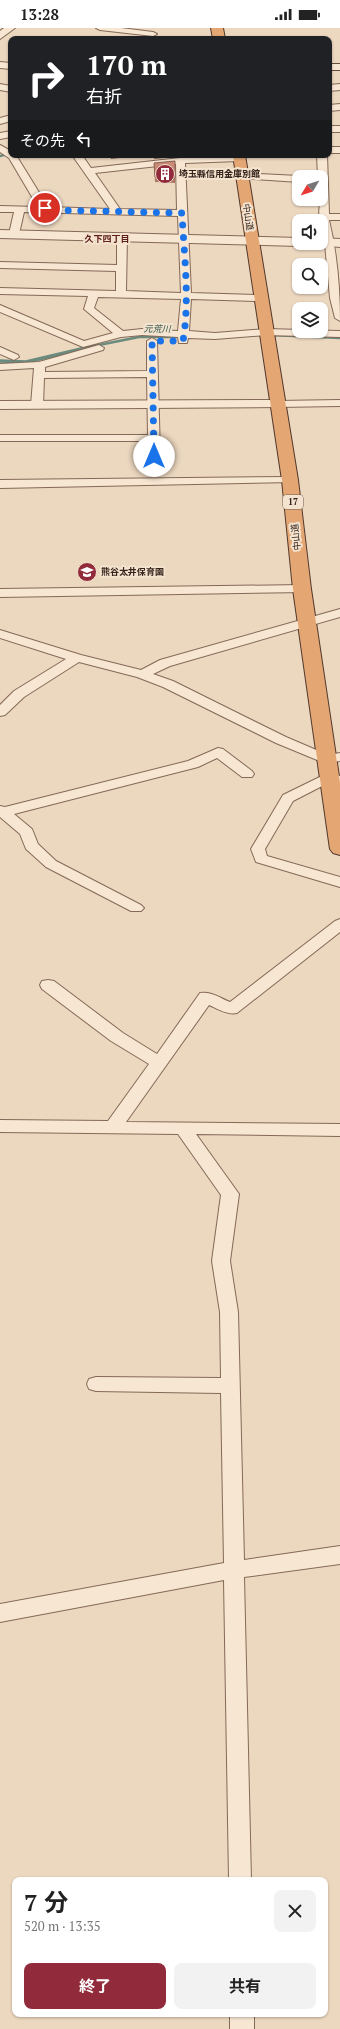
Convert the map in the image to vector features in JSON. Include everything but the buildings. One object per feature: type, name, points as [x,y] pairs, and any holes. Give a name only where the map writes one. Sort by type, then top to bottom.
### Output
[{"type":"highway","name":"中山道","points":[[239,158],[260,298],[290,480],[307,622],[333,758],[340,849]]},
{"type":"street","points":[[3,41],[10,28]]},
{"type":"street","points":[[100,28],[153,34]]},
{"type":"street","points":[[10,158],[45,210]]},
{"type":"street","points":[[79,158],[117,211]]},
{"type":"street","points":[[89,171],[215,158]]},
{"type":"street","points":[[322,158],[322,170]]},
{"type":"street","points":[[180,161],[186,296],[184,337]]},
{"type":"street","points":[[242,176],[292,179]]},
{"type":"street","points":[[0,209],[182,213]]},
{"type":"street","points":[[14,234],[20,209]]},
{"type":"street","points":[[328,217],[340,217]]},
{"type":"street","points":[[0,234],[292,242]]},
{"type":"street","points":[[121,295],[122,237]]},
{"type":"street","points":[[330,242],[335,268],[340,318]]},
{"type":"street","points":[[0,264],[122,268]]},
{"type":"street","points":[[0,291],[260,298]]},
{"type":"street","points":[[94,294],[89,309],[121,334]]},
{"type":"street","points":[[0,308],[83,344]]},
{"type":"street","points":[[0,356],[14,357],[45,353],[121,334],[142,332],[184,337]]},
{"type":"street","points":[[39,370],[121,342],[152,341],[184,337],[340,334]]},
{"type":"street","points":[[152,341],[154,456]]},
{"type":"street","points":[[0,350],[14,357]]},
{"type":"street","points":[[0,367],[39,370],[153,374]]},
{"type":"street","points":[[37,405],[39,370]]},
{"type":"street","points":[[321,403],[340,414]]},
{"type":"street","points":[[0,405],[340,403]]},
{"type":"street","points":[[0,438],[154,438]]},
{"type":"street","points":[[0,484],[290,480]]},
{"type":"street","points":[[0,593],[302,589]]},
{"type":"street","points":[[142,674],[165,663],[340,613]]},
{"type":"street","points":[[0,634],[77,658],[142,674],[168,684],[281,740],[333,758]]},
{"type":"street","points":[[0,712],[19,694],[77,658]]},
{"type":"street","points":[[2,811],[193,764],[218,752],[248,774]]},
{"type":"street","points":[[335,778],[288,798],[258,849],[261,859],[340,882]]},
{"type":"street","points":[[2,811],[28,832],[32,846],[51,864],[136,908]]},
{"type":"street","points":[[113,1127],[206,997],[231,1009],[340,924]]},
{"type":"street","points":[[48,985],[116,1037],[159,1063]]},
{"type":"street","points":[[0,1126],[340,1130]]},
{"type":"street","points":[[183,1128],[230,1194],[221,1261],[229,1312],[240,1877]]},
{"type":"street","points":[[96,1384],[230,1386]]},
{"type":"street","points":[[0,1613],[234,1570],[340,1555]]},
{"type":"street","points":[[242,2017],[242,2029]]},
{"type":"waterway","name":"元荒川","points":[[0,156],[8,154]]},
{"type":"waterway","name":"元荒川","points":[[270,335],[340,338]]},
{"type":"waterway","name":"元荒川","points":[[94,346],[139,337],[179,337]]},
{"type":"waterway","name":"元荒川","points":[[0,361],[26,362],[98,345]]},
{"type":"place","name":"埼玉縣信用金庫別館","points":[[165,174]]},
{"type":"place","name":"熊谷太井保育園","points":[[87,572]]},
{"type":"district","name":"久下四丁目","points":[[107,239]]},
{"type":"route","points":[[45,208],[45,210],[182,213],[186,296],[184,334],[183,341],[152,341],[154,456]]}]
